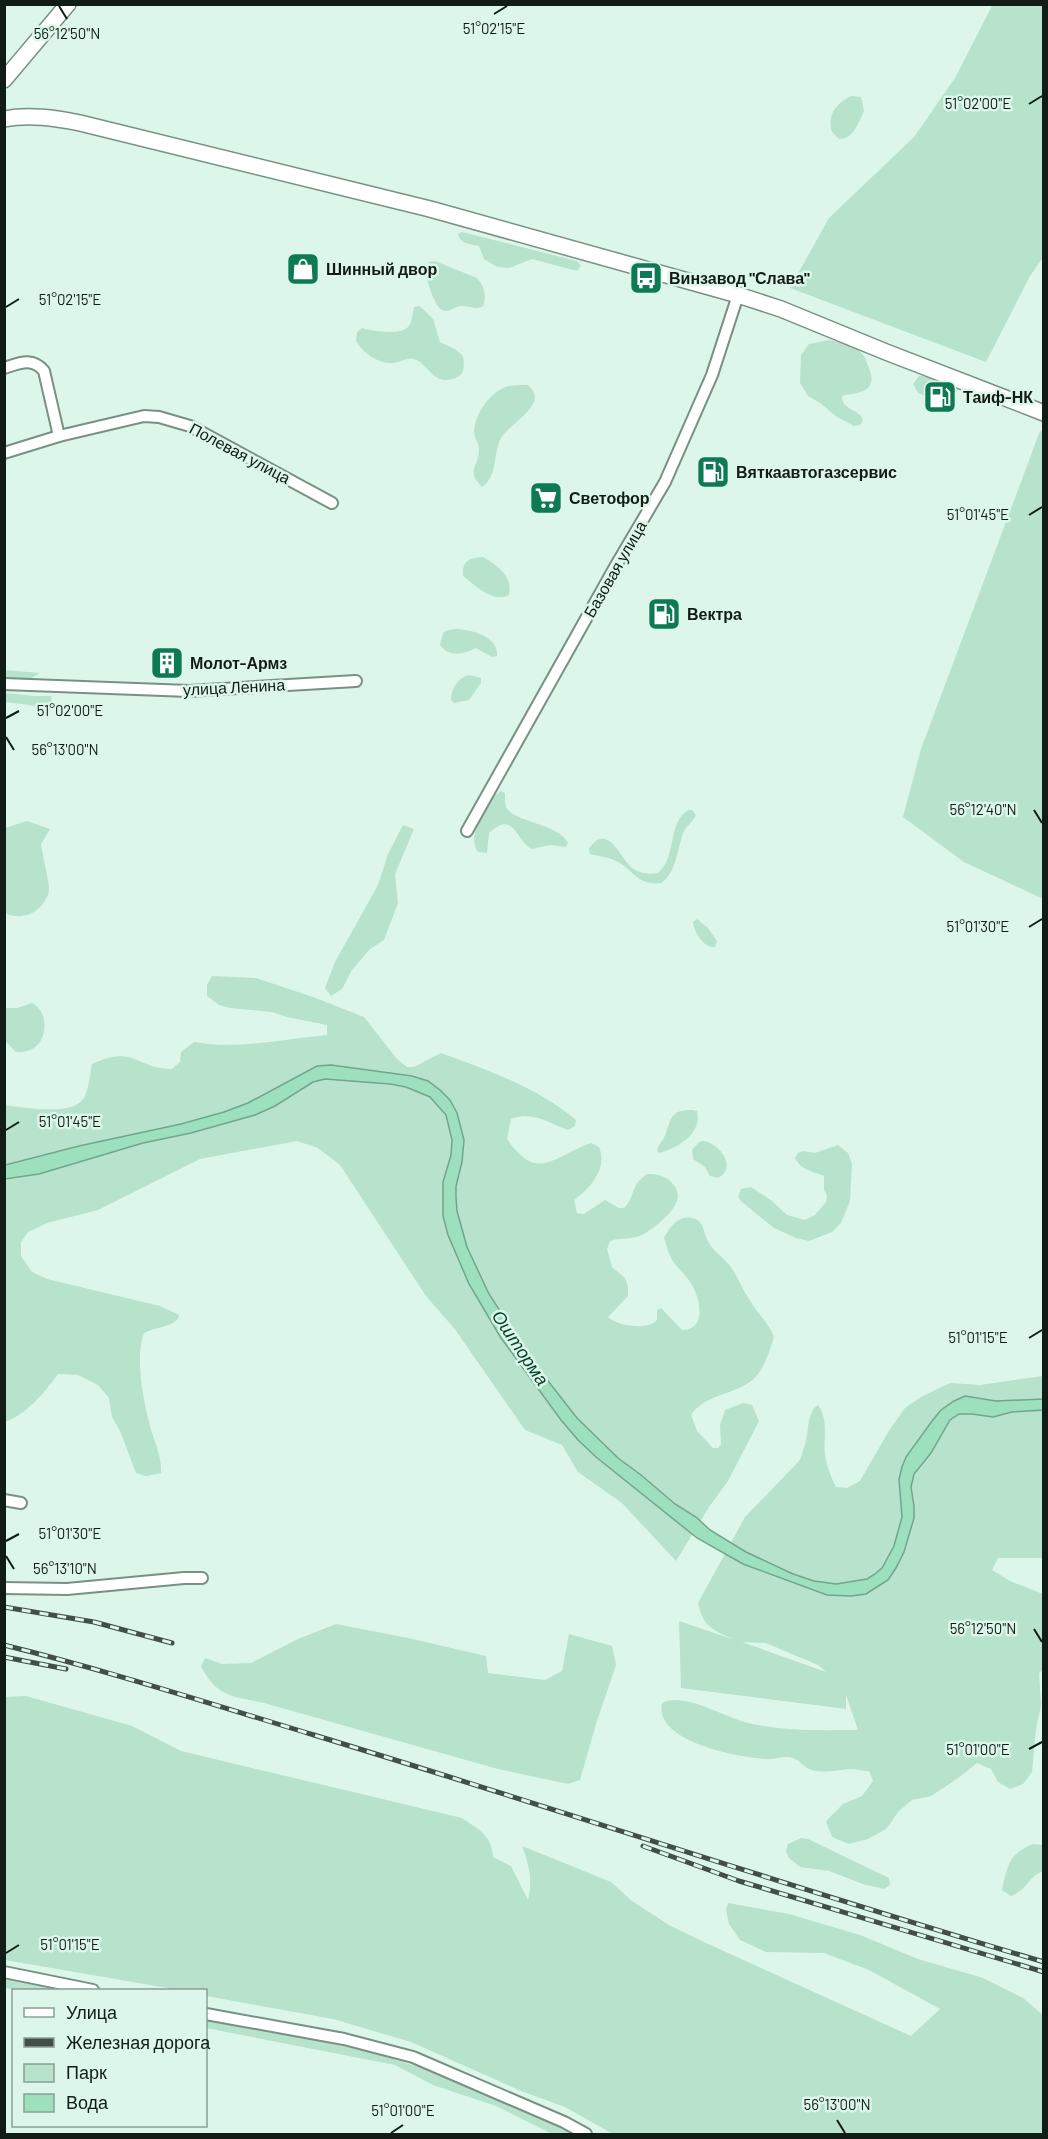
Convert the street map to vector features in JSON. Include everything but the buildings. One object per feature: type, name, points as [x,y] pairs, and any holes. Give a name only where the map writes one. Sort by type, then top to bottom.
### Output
[{"type":"main road","points":[[7,70],[68,4]]},
{"type":"main road","points":[[4,119],[16,116],[39,117],[80,123],[430,209],[738,295],[781,309],[1044,413]]},
{"type":"street","name":"Базовая улица","points":[[467,831],[665,482],[712,375],[738,295]]},
{"type":"street","points":[[4,368],[28,361],[40,366],[44,371],[59,436]]},
{"type":"street","name":"Полевая улица","points":[[4,453],[59,436],[144,416],[176,420],[332,503]]},
{"type":"street","name":"улица Ленина","points":[[4,684],[189,691],[356,681]]},
{"type":"street","points":[[4,1500],[21,1503]]},
{"type":"street","points":[[4,1588],[67,1589],[202,1578]]},
{"type":"street","points":[[4,1972],[88,1989]]},
{"type":"street","points":[[207,2014],[344,2039],[413,2057],[564,2122],[586,2134]]},
{"type":"green space","points":[[993,4],[1043,5],[1044,256],[1030,276],[986,362],[790,288],[829,218],[914,137],[955,78]]},
{"type":"green space","points":[[851,96],[861,97],[864,111],[852,133],[839,139],[832,132],[832,115],[841,102]]},
{"type":"green space","points":[[462,232],[577,261],[581,266],[577,271],[532,259],[509,268],[497,267],[484,259],[479,246],[461,240],[458,234]]},
{"type":"green space","points":[[435,261],[477,278],[484,291],[483,306],[477,308],[460,306],[447,311],[442,310],[430,290],[425,267],[429,262]]},
{"type":"green space","points":[[420,306],[433,319],[440,342],[456,350],[463,357],[463,371],[457,377],[439,379],[413,359],[394,363],[377,360],[367,354],[356,341],[357,332],[362,328],[386,332],[405,329],[412,320],[414,307]]},
{"type":"green space","points":[[829,340],[856,349],[864,356],[869,368],[870,386],[842,397],[846,406],[862,417],[863,421],[860,425],[854,426],[837,417],[808,396],[800,383],[801,355],[809,344]]},
{"type":"green space","points":[[919,376],[948,385],[955,391],[954,399],[945,404],[918,393],[913,384]]},
{"type":"green space","points":[[528,385],[534,393],[533,403],[530,409],[503,435],[491,477],[482,487],[474,476],[479,449],[474,431],[477,417],[490,398],[502,388]]},
{"type":"green space","points":[[1040,431],[1044,433],[1043,899],[964,862],[903,817],[921,749]]},
{"type":"green space","points":[[483,557],[503,572],[509,582],[509,595],[497,597],[491,595],[463,576],[467,561]]},
{"type":"green space","points":[[468,630],[482,635],[493,643],[497,656],[492,657],[476,648],[462,653],[448,652],[440,645],[445,631]]},
{"type":"green space","points":[[5,670],[40,673],[30,679],[5,678]]},
{"type":"green space","points":[[469,675],[481,678],[481,683],[469,700],[454,703],[451,696],[454,688],[458,681]]},
{"type":"green space","points":[[5,693],[51,696],[53,708],[5,702]]},
{"type":"green space","points":[[501,791],[505,793],[506,807],[510,812],[556,831],[568,843],[566,847],[550,845],[532,849],[510,825],[504,824],[489,833],[487,853],[478,852],[474,837],[479,819],[489,802]]},
{"type":"green space","points":[[688,810],[692,810],[696,815],[684,831],[670,873],[661,883],[646,882],[614,860],[590,854],[589,849],[596,841],[608,840],[634,869],[644,873],[658,873],[668,858],[677,824]]},
{"type":"green space","points":[[27,821],[50,829],[41,844],[49,891],[37,910],[25,916],[18,916],[5,913],[5,828]]},
{"type":"green space","points":[[403,825],[414,829],[395,874],[398,903],[384,940],[370,949],[352,970],[342,989],[331,996],[325,988],[335,962],[378,885],[388,854]]},
{"type":"green space","points":[[697,919],[708,928],[717,941],[715,947],[707,945],[698,935],[693,922]]},
{"type":"green space","points":[[212,976],[256,978],[364,1017],[397,1059],[407,1067],[414,1067],[441,1053],[512,1081],[545,1098],[576,1120],[575,1126],[568,1130],[540,1118],[518,1117],[511,1119],[507,1139],[528,1160],[537,1163],[546,1163],[591,1143],[599,1147],[601,1163],[599,1170],[586,1190],[574,1200],[577,1213],[584,1214],[605,1200],[619,1208],[624,1208],[641,1178],[647,1174],[661,1176],[673,1184],[677,1191],[675,1206],[663,1220],[638,1237],[610,1241],[607,1249],[612,1267],[625,1278],[628,1296],[608,1317],[625,1325],[647,1325],[657,1320],[657,1310],[661,1308],[682,1330],[690,1329],[696,1324],[700,1311],[697,1295],[688,1279],[673,1261],[664,1238],[671,1226],[678,1220],[692,1218],[702,1224],[711,1246],[731,1267],[774,1337],[764,1365],[752,1380],[706,1402],[691,1415],[697,1431],[713,1448],[718,1448],[721,1444],[720,1425],[725,1410],[743,1403],[752,1405],[759,1421],[728,1481],[676,1561],[622,1503],[578,1472],[562,1445],[525,1430],[454,1328],[426,1296],[340,1165],[318,1148],[297,1141],[200,1159],[98,1210],[47,1223],[28,1232],[21,1242],[21,1256],[32,1272],[47,1279],[160,1306],[179,1315],[178,1319],[170,1324],[144,1333],[141,1342],[140,1365],[144,1401],[159,1453],[161,1473],[146,1476],[136,1473],[120,1431],[112,1417],[109,1398],[98,1385],[78,1375],[58,1374],[28,1408],[5,1422],[4,1105],[48,1110],[71,1107],[85,1096],[92,1064],[106,1058],[127,1057],[160,1068],[172,1069],[180,1062],[181,1052],[194,1042],[227,1045],[327,1035],[327,1025],[272,1012],[219,1005],[207,996],[207,985]]},
{"type":"green space","points":[[32,1003],[43,1015],[44,1032],[35,1047],[27,1051],[16,1052],[6,1042],[5,1008],[17,1008]]},
{"type":"green space","points":[[680,1111],[697,1111],[698,1119],[692,1133],[681,1144],[659,1153],[657,1151],[673,1116]]},
{"type":"green space","points":[[703,1141],[715,1146],[727,1162],[724,1174],[718,1178],[710,1176],[705,1167],[693,1159],[692,1150]]},
{"type":"green space","points":[[838,1145],[848,1153],[852,1164],[850,1201],[841,1223],[832,1232],[809,1241],[796,1238],[774,1228],[738,1197],[741,1189],[751,1187],[772,1201],[787,1215],[805,1220],[815,1215],[826,1202],[824,1176],[804,1168],[795,1158],[803,1151],[815,1153]]},
{"type":"green space","points":[[1043,1376],[1043,1558],[998,1558],[992,1570],[1010,1581],[1043,1594],[1043,1670],[1039,1673],[1041,1706],[1036,1729],[1032,1772],[1023,1784],[1010,1789],[998,1782],[991,1769],[977,1763],[931,1796],[912,1800],[899,1811],[886,1829],[868,1839],[849,1844],[832,1837],[826,1821],[843,1804],[862,1796],[873,1781],[869,1771],[850,1769],[819,1771],[809,1769],[790,1757],[753,1758],[719,1751],[684,1737],[671,1728],[663,1717],[662,1703],[670,1700],[690,1702],[755,1725],[799,1730],[858,1730],[846,1695],[846,1709],[681,1688],[679,1621],[732,1639],[709,1626],[703,1618],[698,1603],[745,1517],[800,1460],[809,1420],[813,1409],[818,1405],[825,1423],[825,1456],[829,1472],[836,1487],[847,1488],[860,1481],[905,1408],[921,1397],[950,1383],[980,1385]],"holes":[[[742,1642],[766,1643],[818,1665],[826,1672]]]},
{"type":"green space","points":[[336,1624],[486,1656],[488,1673],[545,1680],[562,1671],[569,1634],[612,1646],[616,1665],[580,1780],[568,1784],[498,1769],[264,1703],[235,1697],[213,1684],[201,1666],[205,1658],[222,1664],[251,1663],[298,1639]]},
{"type":"green space","points":[[26,1696],[132,1726],[181,1751],[462,1818],[487,1838],[493,1857],[511,1866],[528,1900],[530,1873],[522,1846],[611,1882],[632,1901],[669,1925],[911,2036],[940,2009],[869,1970],[824,1953],[766,1952],[740,1940],[729,1924],[726,1910],[728,1903],[789,1914],[860,1935],[918,1959],[983,1978],[1023,1998],[1043,2015],[1043,2134],[613,2134],[565,2107],[521,2091],[411,2042],[333,2019],[207,1996],[207,1989],[173,1989],[5,1960],[5,1697]]},
{"type":"green space","points":[[801,1838],[808,1839],[889,1878],[890,1885],[884,1889],[829,1871],[800,1867],[789,1858],[786,1851],[788,1844]]},
{"type":"green space","points":[[1033,1844],[1043,1845],[1043,1871],[1011,1896],[1002,1890],[1010,1862],[1019,1852]]},
{"type":"green space","points":[[4,1979],[62,1989],[12,1989],[5,1988]]},
{"type":"green space","points":[[207,2017],[367,2051],[428,2070],[575,2134],[552,2134],[496,2106],[433,2085],[395,2065],[207,2028]]},
{"type":"water","name":"Ошторма","points":[[331,1065],[412,1076],[428,1081],[450,1100],[457,1113],[464,1140],[456,1197],[457,1211],[467,1247],[489,1294],[534,1363],[577,1418],[618,1458],[710,1530],[746,1552],[814,1581],[836,1584],[867,1579],[882,1568],[894,1546],[902,1517],[899,1479],[906,1457],[941,1410],[965,1396],[996,1401],[1043,1399],[1043,1410],[1012,1412],[993,1417],[959,1414],[950,1420],[931,1453],[914,1474],[911,1487],[914,1518],[904,1552],[888,1580],[866,1594],[827,1595],[743,1564],[697,1538],[596,1457],[561,1420],[501,1338],[469,1284],[448,1235],[443,1216],[443,1182],[451,1155],[452,1140],[446,1115],[430,1097],[406,1087],[390,1084],[325,1079],[313,1082],[275,1106],[255,1115],[191,1133],[143,1143],[39,1174],[5,1179],[5,1165],[224,1112],[248,1103],[317,1066]]},
{"type":"railway","points":[[4,1607],[94,1622],[172,1643]]},
{"type":"railway","points":[[4,1645],[121,1677],[314,1735],[861,1907],[1044,1962]]},
{"type":"railway","points":[[4,1657],[66,1669]]},
{"type":"railway","points":[[643,1846],[739,1881],[1044,1972]]},
{"type":"place","name":"Шинный двор","points":[[303,269]]},
{"type":"place","name":"Винзавод \"Слава\"","points":[[646,278]]},
{"type":"place","name":"Таиф-НК","points":[[940,397]]},
{"type":"place","name":"Вяткаавтогазсервис","points":[[713,472]]},
{"type":"place","name":"Светофор","points":[[546,498]]},
{"type":"place","name":"Вектра","points":[[664,614]]},
{"type":"place","name":"Молот-Армз","points":[[167,663]]}]
